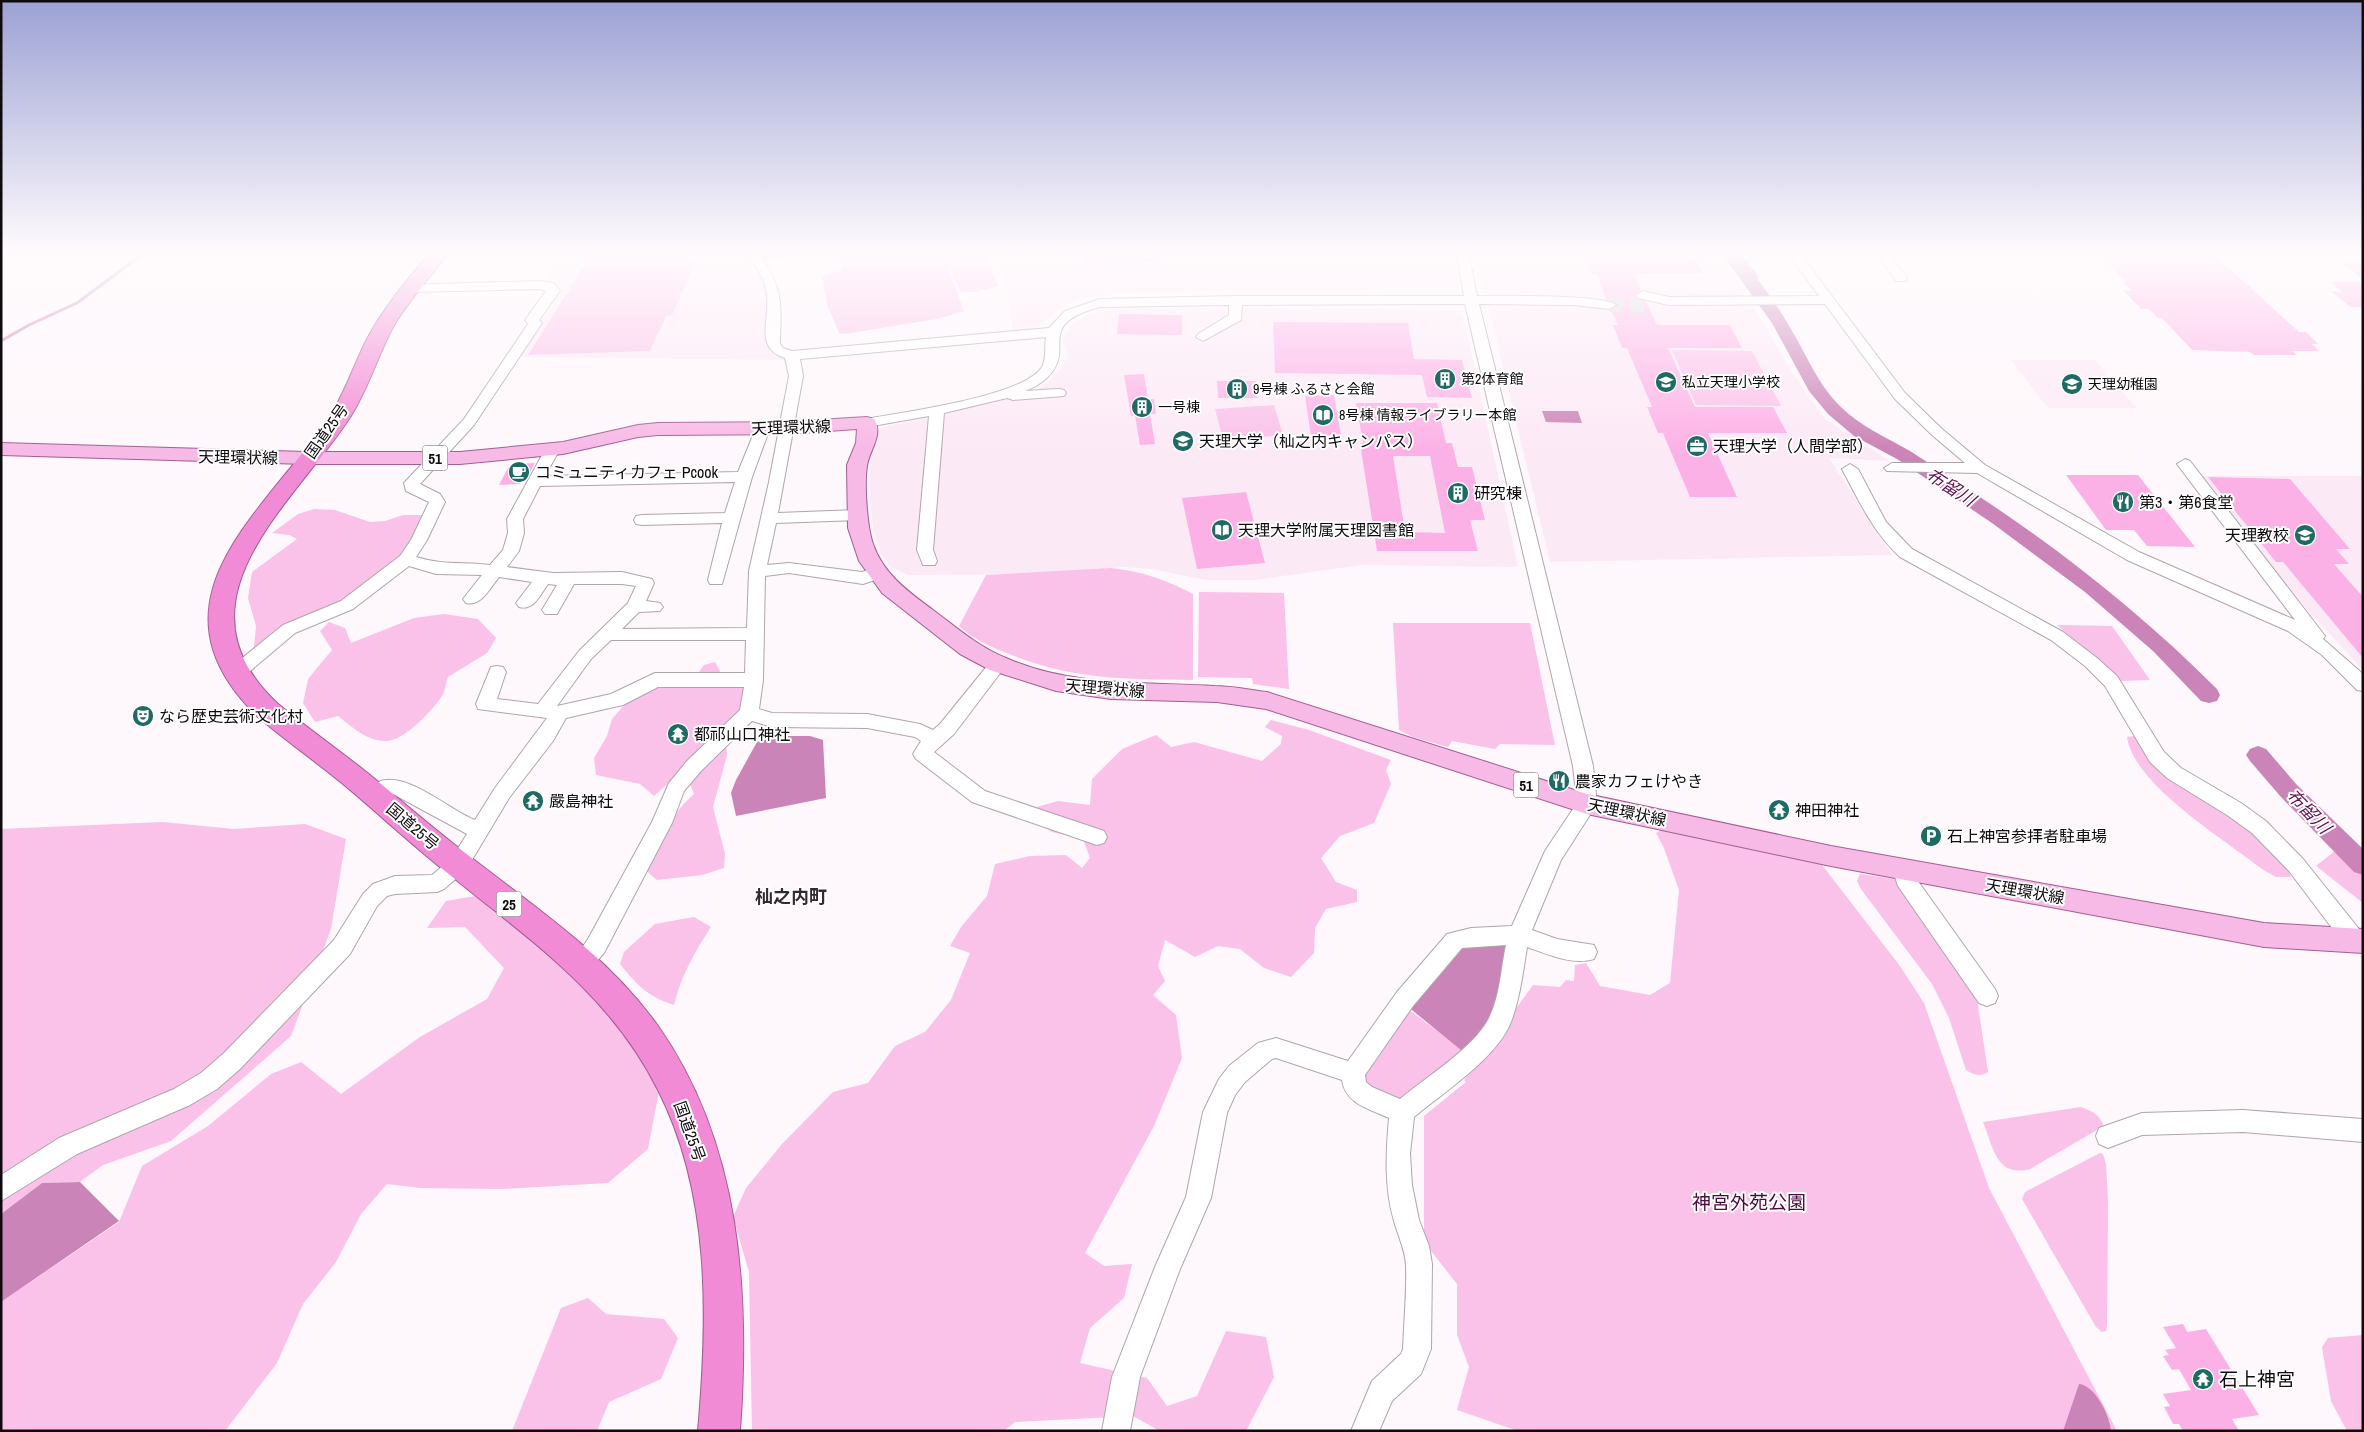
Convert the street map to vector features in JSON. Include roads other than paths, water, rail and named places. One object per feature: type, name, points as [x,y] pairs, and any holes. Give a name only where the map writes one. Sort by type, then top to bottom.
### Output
[{"type":"highway","name":"国道25号","points":[[391,318],[378,337],[340,418],[307,458],[247,540],[229,578],[222,614],[224,640],[236,673],[281,722],[583,962],[616,996],[648,1039],[694,1131],[710,1192],[721,1260],[726,1328],[719,1431]]},
{"type":"main road","name":"天理環状線","points":[[1,449],[307,458],[436,458],[494,456],[552,449],[653,429],[785,428],[867,423],[866,443],[858,460],[858,515],[862,545],[878,573],[908,603],[968,648],[998,664],[1056,683],[1083,688],[1218,694],[1267,701],[1587,804],[1831,856],[2264,935],[2359,941]]},
{"type":"street","points":[[236,673],[288,629],[347,605],[406,560],[419,540],[437,502],[434,497],[412,488],[412,483],[469,422],[507,362],[535,324],[532,320],[533,318]]},
{"type":"street","points":[[774,318],[773,345],[778,351],[792,355],[1053,332]]},
{"type":"street","points":[[867,423],[1015,391],[1040,378],[1049,368],[1053,359],[1053,332],[1064,318]]},
{"type":"street","points":[[1203,337],[1235,318]]},
{"type":"street","points":[[1366,1431],[1382,1391],[1411,1364],[1417,1349],[1419,1290],[1416,1246],[1406,1220],[1400,1184],[1398,1154],[1402,1112],[1486,1043],[1499,1022],[1504,1008],[1519,935],[1552,857],[1587,804],[1581,757],[1475,318]]},
{"type":"street","points":[[1843,318],[1900,396],[1980,468],[2133,556],[2294,627],[2328,651]]},
{"type":"street","points":[[583,962],[596,946],[662,823],[676,788],[694,766],[749,713],[754,680],[757,571],[796,376],[792,355]]},
{"type":"street","points":[[991,397],[1059,393]]},
{"type":"street","points":[[929,561],[926,550],[937,409]]},
{"type":"street","points":[[716,580],[731,518],[763,428]]},
{"type":"street","points":[[472,599],[511,550],[516,533],[515,520],[552,449]]},
{"type":"street","points":[[2186,464],[2328,651],[2363,685]]},
{"type":"street","points":[[1850,468],[1878,524],[1894,544],[2057,636],[2092,662],[2111,681],[2157,756],[2174,773],[2234,809],[2259,827],[2296,865],[2359,941]]},
{"type":"street","points":[[1892,468],[1980,468]]},
{"type":"street","points":[[535,481],[744,477]]},
{"type":"street","points":[[768,518],[858,515]]},
{"type":"street","points":[[642,520],[731,518]]},
{"type":"street","points":[[1,1189],[68,1146],[182,1097],[208,1081],[232,1061],[342,947],[370,900],[380,890],[395,884],[437,882],[458,864],[502,794],[546,736],[552,712],[585,655],[635,606],[646,583],[622,578],[544,578],[470,568],[436,569],[406,560]]},
{"type":"street","points":[[757,571],[788,568],[850,578],[863,578],[878,573]]},
{"type":"street","points":[[525,603],[544,578]]},
{"type":"street","points":[[550,610],[569,578]]},
{"type":"street","points":[[635,606],[654,607]]},
{"type":"street","points":[[609,633],[620,635],[756,634]]},
{"type":"street","points":[[998,664],[947,729],[934,740],[923,754],[979,797],[1014,807],[1021,813],[1097,837]]},
{"type":"street","points":[[497,672],[493,688],[485,704],[552,712],[616,700],[655,680],[754,680]]},
{"type":"street","points":[[749,713],[772,720],[839,718],[868,721],[920,731],[934,740]]},
{"type":"street","points":[[375,795],[387,787],[396,786],[470,827],[480,828]]},
{"type":"street","points":[[1902,868],[1905,880],[1987,996]]},
{"type":"street","points":[[1402,1112],[1364,1095],[1355,1087],[1353,1073],[1405,999],[1455,941],[1471,937],[1519,935],[1557,948],[1586,952]]},
{"type":"street","points":[[1116,1431],[1126,1378],[1168,1267],[1198,1198],[1215,1112],[1227,1086],[1252,1059],[1266,1050],[1276,1048],[1353,1073]]},
{"type":"street","points":[[2108,1136],[2142,1124],[2244,1120],[2363,1131]]},
{"type":"waterway","points":[[1,341],[45,318]]},
{"type":"waterway","name":"布留川","points":[[1776,318],[1818,391],[1834,410],[1860,432],[1903,455],[1999,519],[2092,587],[2161,646],[2209,695]]},
{"type":"waterway","name":"布留川","points":[[2258,755],[2289,791],[2363,865]]},
{"type":"place","name":"第2体育館","points":[[1445,379]]},
{"type":"place","name":"私立天理小学校","points":[[1666,382]]},
{"type":"place","name":"天理幼稚園","points":[[2072,384]]},
{"type":"place","name":"9号棟 ふるさと会館","points":[[1237,389]]},
{"type":"place","name":"一号棟","points":[[1142,407]]},
{"type":"place","name":"8号棟 情報ライブラリー本館","points":[[1323,415]]},
{"type":"place","name":"天理大学（杣之内キャンパス）","points":[[1183,441]]},
{"type":"place","name":"天理大学（人間学部）","points":[[1697,446]]},
{"type":"place","name":"コミュニティカフェ Pcook","points":[[519,472]]},
{"type":"place","name":"研究棟","points":[[1458,493]]},
{"type":"place","name":"第3・第6食堂","points":[[2123,502]]},
{"type":"place","name":"天理大学附属天理図書館","points":[[1222,530]]},
{"type":"place","name":"天理教校","points":[[2305,535]]},
{"type":"place","name":"なら歴史芸術文化村","points":[[143,716]]},
{"type":"place","name":"都祁山口神社","points":[[678,734]]},
{"type":"place","name":"農家カフェけやき","points":[[1559,781]]},
{"type":"place","name":"嚴島神社","points":[[533,801]]},
{"type":"place","name":"神田神社","points":[[1779,810]]},
{"type":"place","name":"石上神宮参拝者駐車場","points":[[1931,836]]},
{"type":"place","name":"石上神宮","points":[[2203,1379]]},
{"type":"district","name":"杣之内町","points":[[791,896]]},
{"type":"park label","name":"神宮外苑公園","points":[[1749,1202]]}]
